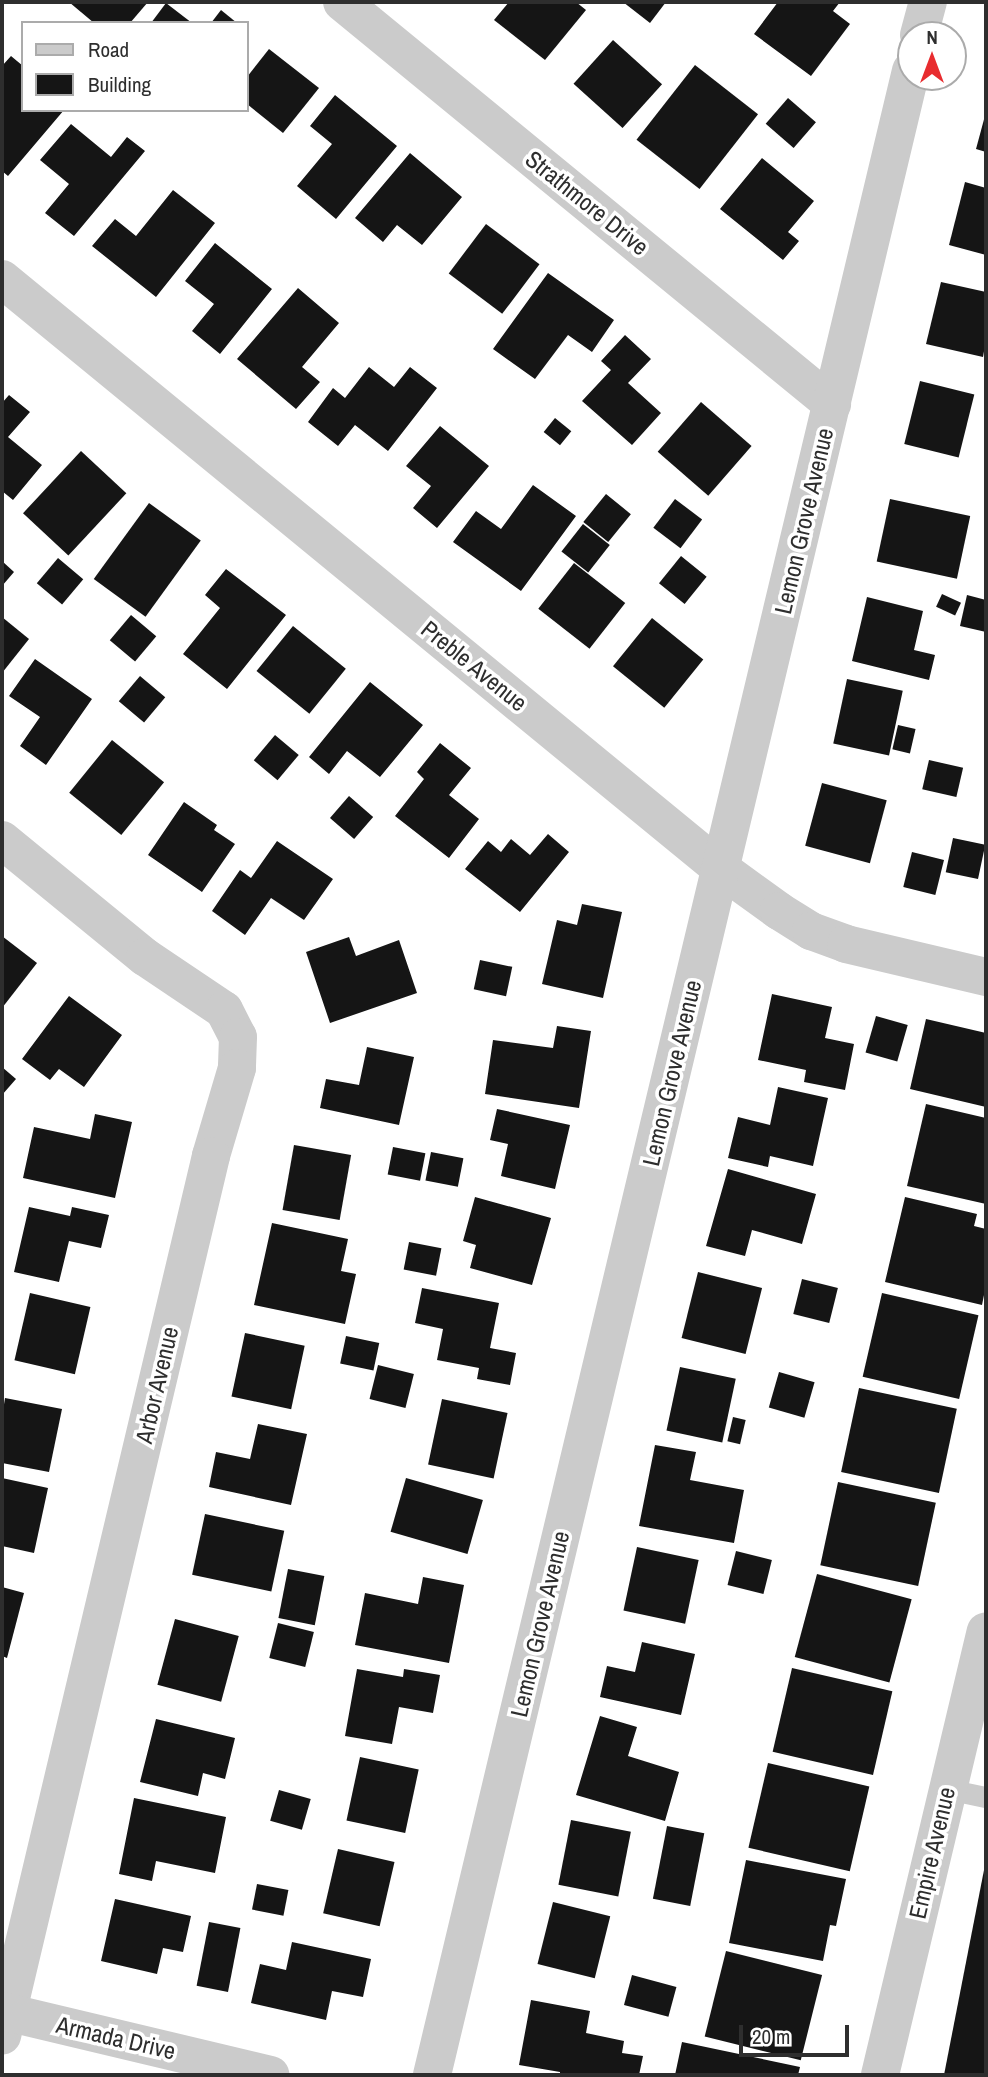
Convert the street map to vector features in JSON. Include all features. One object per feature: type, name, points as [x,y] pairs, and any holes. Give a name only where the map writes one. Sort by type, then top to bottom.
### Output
[{"type":"street","name":"Strathmore Drive","points":[[342,2],[832,404]]},
{"type":"street","points":[[923,21],[928,2]]},
{"type":"street","name":"Lemon Grove Avenue","points":[[432,2075],[906,91]]},
{"type":"street","name":"Preble Avenue","points":[[2,279],[721,869],[811,931],[846,944],[986,977]]},
{"type":"street","name":"Arbor Avenue","points":[[2,840],[145,957],[224,1010],[238,1037],[237,1068],[211,1156],[4,2020]]},
{"type":"street","name":"Empire Avenue","points":[[880,2075],[986,1631]]},
{"type":"street","name":"Armada Drive","points":[[4,2020],[270,2075]]},
{"type":"lane","points":[[947,1789],[986,1797]]},
{"type":"building","points":[[69,2],[148,2],[132,21],[92,21]]},
{"type":"building","points":[[509,2],[576,2],[586,10],[545,60],[494,20]]},
{"type":"building","points":[[623,2],[666,2],[650,23]]},
{"type":"building","points":[[778,2],[840,2],[833,11],[850,24],[811,76],[754,34]]},
{"type":"building","points":[[166,3],[189,21],[152,21]]},
{"type":"building","points":[[221,10],[235,21],[213,21]]},
{"type":"building","points":[[613,40],[662,84],[623,128],[574,84]]},
{"type":"building","points":[[269,49],[319,88],[283,133],[248,105],[248,76]]},
{"type":"building","points":[[11,56],[21,64],[21,112],[62,112],[8,176],[2,171],[2,66]]},
{"type":"building","points":[[695,65],[758,114],[700,189],[637,140]]},
{"type":"building","points":[[335,95],[397,146],[336,219],[297,186],[332,144],[310,126]]},
{"type":"building","points":[[788,98],[816,122],[794,148],[766,124]]},
{"type":"building","points":[[986,112],[986,152],[976,149]]},
{"type":"building","points":[[71,124],[111,157],[127,137],[145,151],[74,236],[45,213],[69,184],[40,160]]},
{"type":"building","points":[[410,153],[462,197],[422,245],[397,225],[383,242],[355,218]]},
{"type":"building","points":[[762,158],[814,201],[788,232],[799,241],[783,260],[720,209]]},
{"type":"building","points":[[965,182],[986,188],[986,255],[949,245]]},
{"type":"building","points":[[173,190],[215,223],[156,297],[92,246],[115,219],[136,236]]},
{"type":"building","points":[[486,224],[540,264],[502,314],[449,274]]},
{"type":"building","points":[[215,243],[272,289],[220,354],[192,331],[214,304],[185,281]]},
{"type":"building","points":[[548,273],[614,320],[592,352],[568,335],[535,379],[493,349]]},
{"type":"building","points":[[941,282],[986,292],[986,340],[983,357],[926,344]]},
{"type":"building","points":[[298,288],[339,323],[302,367],[320,382],[296,409],[237,359]]},
{"type":"building","points":[[625,335],[651,359],[628,383],[661,413],[632,445],[582,401],[611,370],[601,361]]},
{"type":"building","points":[[369,367],[394,387],[410,367],[437,388],[388,451],[355,425],[338,446],[308,422],[333,388],[345,398]]},
{"type":"building","points":[[920,381],[974,395],[959,458],[904,444]]},
{"type":"building","points":[[9,395],[30,412],[8,437],[42,465],[13,500],[2,491],[2,403]]},
{"type":"building","points":[[701,402],[752,446],[708,496],[658,452]]},
{"type":"building","points":[[555,418],[571,431],[560,445],[544,432]]},
{"type":"building","points":[[440,426],[489,466],[437,528],[413,508],[431,486],[406,466]]},
{"type":"building","points":[[81,451],[126,493],[68,555],[23,513]]},
{"type":"building","points":[[533,485],[576,516],[521,591],[453,542],[476,511],[501,529]]},
{"type":"building","points":[[606,494],[631,514],[608,542],[583,522]]},
{"type":"building","points":[[675,499],[702,519],[680,548],[653,528]]},
{"type":"building","points":[[890,499],[970,516],[957,579],[877,562]]},
{"type":"building","points":[[149,503],[201,541],[146,617],[94,579]]},
{"type":"building","points":[[583,524],[610,545],[588,573],[561,552]]},
{"type":"building","points":[[681,556],[707,577],[685,604],[659,583]]},
{"type":"building","points":[[58,558],[83,579],[62,604],[37,583]]},
{"type":"building","points":[[2,561],[14,572],[2,586]]},
{"type":"building","points":[[574,563],[625,603],[590,649],[538,609]]},
{"type":"building","points":[[226,569],[286,615],[227,689],[183,654],[220,608],[205,595]]},
{"type":"building","points":[[942,594],[961,603],[955,616],[936,607]]},
{"type":"building","points":[[967,595],[986,600],[986,632],[960,626]]},
{"type":"building","points":[[867,597],[923,611],[914,650],[935,655],[929,680],[852,661]]},
{"type":"building","points":[[131,615],[156,636],[135,661],[110,640]]},
{"type":"building","points":[[2,617],[29,639],[2,673]]},
{"type":"building","points":[[652,618],[703,660],[664,708],[613,666]]},
{"type":"building","points":[[293,626],[346,669],[309,714],[256,671]]},
{"type":"building","points":[[35,659],[92,699],[46,765],[20,746],[40,717],[9,696]]},
{"type":"building","points":[[140,676],[165,697],[144,722],[119,701]]},
{"type":"building","points":[[847,679],[903,691],[889,755],[833,744]]},
{"type":"building","points":[[370,682],[423,725],[380,777],[347,751],[329,774],[309,757]]},
{"type":"building","points":[[898,725],[916,729],[910,753],[892,749]]},
{"type":"building","points":[[275,735],[299,755],[278,780],[254,760]]},
{"type":"building","points":[[112,740],[164,782],[121,835],[69,793]]},
{"type":"building","points":[[440,743],[471,768],[449,795],[479,819],[449,858],[395,816],[424,779],[417,772]]},
{"type":"building","points":[[929,760],[963,768],[956,797],[922,789]]},
{"type":"building","points":[[822,783],[887,800],[870,863],[805,846]]},
{"type":"building","points":[[349,796],[373,817],[354,839],[330,818]]},
{"type":"building","points":[[184,802],[217,825],[214,830],[235,844],[202,892],[148,855]]},
{"type":"building","points":[[548,834],[569,852],[520,912],[465,869],[488,841],[501,852],[511,839],[530,855]]},
{"type":"building","points":[[953,838],[985,845],[978,879],[946,872]]},
{"type":"building","points":[[277,841],[333,879],[304,920],[271,898],[245,935],[212,911],[240,870],[251,878]]},
{"type":"building","points":[[912,852],[944,860],[935,895],[903,887]]},
{"type":"building","points":[[582,904],[622,912],[603,998],[542,984],[557,920],[577,925]]},
{"type":"building","points":[[2,936],[37,963],[2,1008]]},
{"type":"building","points":[[349,937],[356,956],[399,940],[417,993],[330,1023],[306,952]]},
{"type":"building","points":[[480,960],[512,967],[506,996],[474,989]]},
{"type":"building","points":[[772,994],[832,1007],[825,1038],[854,1044],[845,1090],[804,1082],[806,1070],[758,1060]]},
{"type":"building","points":[[69,996],[122,1035],[84,1087],[59,1069],[50,1080],[22,1059]]},
{"type":"building","points":[[876,1016],[908,1025],[897,1062],[866,1053]]},
{"type":"building","points":[[926,1019],[986,1033],[986,1107],[910,1089]]},
{"type":"building","points":[[557,1026],[591,1031],[579,1108],[485,1094],[493,1040],[553,1048]]},
{"type":"building","points":[[367,1047],[414,1057],[399,1125],[320,1108],[326,1079],[359,1085]]},
{"type":"building","points":[[2,1067],[16,1079],[2,1095]]},
{"type":"building","points":[[778,1087],[828,1098],[813,1166],[770,1156],[768,1167],[728,1158],[738,1117],[770,1125]]},
{"type":"building","points":[[926,1104],[986,1118],[986,1204],[907,1186]]},
{"type":"building","points":[[497,1109],[570,1125],[555,1189],[501,1176],[508,1144],[490,1140]]},
{"type":"building","points":[[95,1114],[132,1122],[115,1198],[23,1178],[34,1127],[90,1139]]},
{"type":"building","points":[[294,1145],[351,1155],[340,1220],[283,1210]]},
{"type":"building","points":[[393,1147],[425,1153],[420,1181],[388,1174]]},
{"type":"building","points":[[431,1152],[463,1158],[458,1187],[425,1180]]},
{"type":"building","points":[[728,1169],[816,1194],[802,1244],[752,1230],[745,1256],[706,1246]]},
{"type":"building","points":[[475,1197],[551,1218],[532,1285],[470,1268],[476,1245],[463,1241]]},
{"type":"building","points":[[905,1197],[977,1214],[974,1226],[986,1229],[986,1285],[982,1305],[885,1282]]},
{"type":"building","points":[[29,1207],[70,1216],[72,1207],[109,1215],[101,1248],[69,1241],[59,1282],[14,1272]]},
{"type":"building","points":[[272,1223],[348,1239],[341,1271],[356,1274],[345,1324],[254,1305]]},
{"type":"building","points":[[409,1242],[441,1248],[436,1276],[404,1269]]},
{"type":"building","points":[[698,1272],[762,1288],[746,1354],[682,1338]]},
{"type":"building","points":[[802,1279],[838,1288],[829,1323],[793,1314]]},
{"type":"building","points":[[422,1288],[499,1303],[490,1348],[516,1353],[510,1385],[477,1379],[479,1368],[437,1360],[443,1329],[415,1323]]},
{"type":"building","points":[[30,1293],[90,1307],[75,1374],[14,1360]]},
{"type":"building","points":[[882,1293],[978,1315],[959,1399],[863,1377]]},
{"type":"building","points":[[245,1333],[305,1346],[291,1409],[231,1397]]},
{"type":"building","points":[[346,1336],[379,1343],[373,1370],[340,1363]]},
{"type":"building","points":[[378,1365],[414,1374],[405,1408],[370,1399]]},
{"type":"building","points":[[680,1367],[736,1379],[722,1442],[666,1431]]},
{"type":"building","points":[[779,1372],[815,1382],[804,1418],[769,1408]]},
{"type":"building","points":[[859,1388],[957,1409],[939,1493],[841,1472]]},
{"type":"building","points":[[5,1398],[62,1409],[49,1472],[2,1463],[2,1417]]},
{"type":"building","points":[[442,1399],[508,1413],[494,1478],[428,1465]]},
{"type":"building","points":[[733,1417],[746,1420],[740,1444],[727,1441]]},
{"type":"building","points":[[258,1424],[307,1434],[291,1505],[209,1487],[216,1452],[250,1459]]},
{"type":"building","points":[[655,1445],[696,1452],[690,1480],[744,1490],[734,1543],[639,1526]]},
{"type":"building","points":[[2,1478],[48,1488],[34,1553],[2,1546]]},
{"type":"building","points":[[406,1478],[483,1500],[467,1554],[391,1532]]},
{"type":"building","points":[[838,1482],[936,1503],[918,1586],[820,1565]]},
{"type":"building","points":[[205,1514],[284,1531],[271,1591],[192,1575]]},
{"type":"building","points":[[637,1547],[699,1560],[685,1624],[623,1611]]},
{"type":"building","points":[[736,1551],[772,1560],[763,1594],[728,1585]]},
{"type":"building","points":[[288,1569],[324,1576],[315,1625],[278,1618]]},
{"type":"building","points":[[817,1574],[912,1599],[889,1682],[795,1657]]},
{"type":"building","points":[[423,1577],[464,1585],[449,1663],[355,1645],[365,1593],[418,1604]]},
{"type":"building","points":[[2,1587],[24,1593],[7,1658],[2,1656]]},
{"type":"building","points":[[175,1619],[239,1636],[221,1702],[157,1685]]},
{"type":"building","points":[[278,1623],[314,1632],[305,1667],[269,1658]]},
{"type":"building","points":[[642,1642],[695,1654],[681,1715],[600,1697],[607,1666],[635,1672]]},
{"type":"building","points":[[792,1668],[892,1691],[873,1775],[773,1752]]},
{"type":"building","points":[[357,1669],[403,1677],[404,1669],[440,1675],[433,1713],[399,1707],[392,1744],[345,1736]]},
{"type":"building","points":[[600,1716],[637,1727],[628,1756],[679,1772],[665,1821],[576,1795]]},
{"type":"building","points":[[156,1719],[235,1738],[225,1779],[203,1773],[198,1796],[140,1782]]},
{"type":"building","points":[[360,1757],[419,1769],[405,1833],[346,1821]]},
{"type":"building","points":[[768,1763],[869,1786],[850,1871],[748,1848]]},
{"type":"building","points":[[279,1790],[311,1799],[302,1830],[270,1821]]},
{"type":"building","points":[[134,1798],[226,1817],[215,1873],[156,1861],[152,1881],[119,1874]]},
{"type":"building","points":[[571,1820],[631,1832],[618,1896],[558,1885]]},
{"type":"building","points":[[667,1826],[704,1833],[690,1906],[653,1899]]},
{"type":"building","points":[[338,1849],[395,1862],[380,1926],[323,1913]]},
{"type":"building","points":[[746,1860],[846,1879],[836,1926],[830,1925],[823,1961],[729,1943]]},
{"type":"building","points":[[984,1870],[986,2075],[944,2075]]},
{"type":"building","points":[[257,1884],[288,1890],[283,1916],[252,1910]]},
{"type":"building","points":[[115,1899],[191,1916],[183,1952],[163,1948],[157,1974],[101,1961]]},
{"type":"building","points":[[553,1902],[610,1916],[595,1978],[538,1964]]},
{"type":"building","points":[[209,1922],[240,1928],[228,1992],[197,1986]]},
{"type":"building","points":[[292,1942],[371,1959],[363,1997],[332,1991],[326,2020],[251,2003],[260,1964],[286,1970]]},
{"type":"building","points":[[726,1951],[822,1975],[801,2060],[705,2036]]},
{"type":"building","points":[[632,1975],[676,1987],[668,2017],[624,2005]]},
{"type":"building","points":[[531,2000],[590,2011],[586,2033],[624,2041],[622,2053],[643,2056],[639,2075],[560,2075],[560,2072],[519,2065]]},
{"type":"building","points":[[682,2042],[800,2067],[798,2075],[675,2075]]}]
